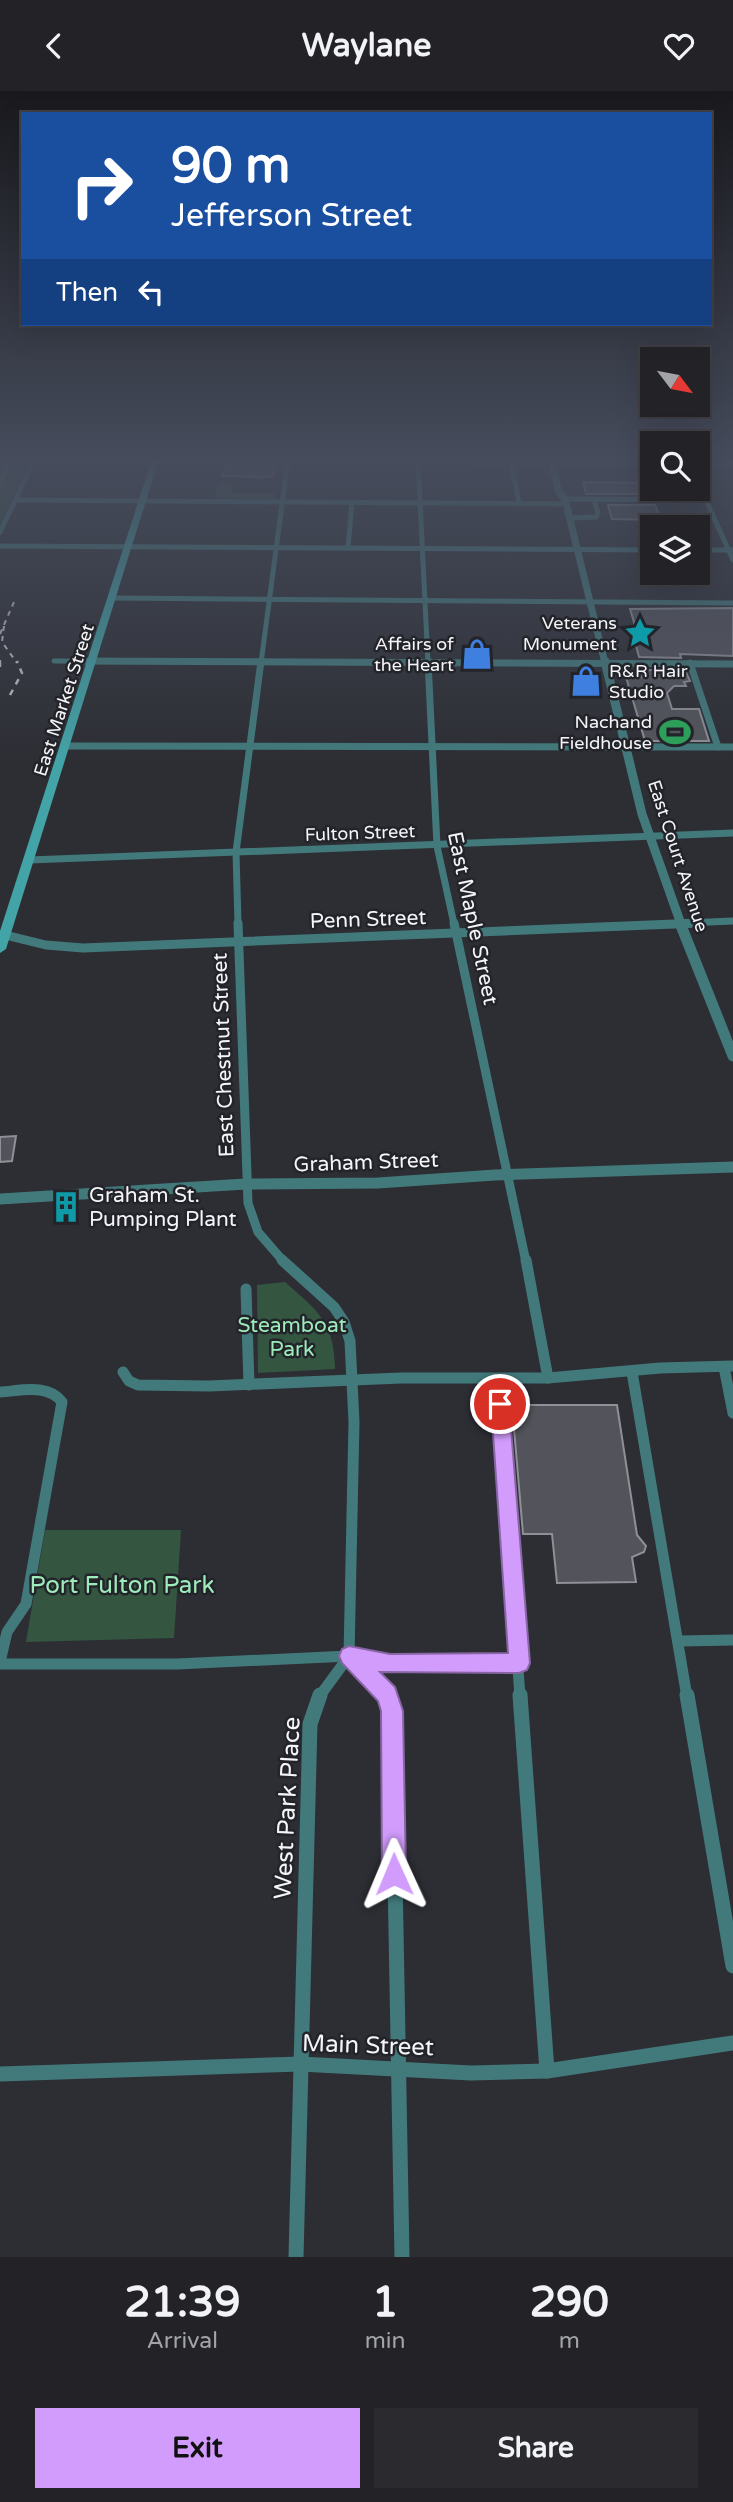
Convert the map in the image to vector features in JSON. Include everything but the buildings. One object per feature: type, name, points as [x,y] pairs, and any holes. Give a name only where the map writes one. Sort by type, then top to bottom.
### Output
[{"type":"main road","name":"East Market Street","points":[[0,949],[114,598],[124,560]]},
{"type":"street","name":"East Chestnut Street","points":[[274,560],[236,852],[246,1184],[248,1210],[254,1228],[274,1252],[328,1300],[344,1322],[352,1350],[349,1656]]},
{"type":"street","name":"East Maple Street","points":[[423,560],[437,846],[509,1174],[548,1378]]},
{"type":"street","name":"East Court Avenue","points":[[580,560],[650,837],[733,1056]]},
{"type":"street","points":[[114,598],[733,603]]},
{"type":"street","points":[[54,661],[733,664]]},
{"type":"street","points":[[690,663],[718,747]]},
{"type":"street","points":[[66,746],[733,747]]},
{"type":"street","name":"Fulton Street","points":[[30,860],[733,833]]},
{"type":"street","name":"Penn Street","points":[[5,935],[46,945],[83,947],[733,921]]},
{"type":"street","name":"Graham Street","points":[[0,1199],[246,1184],[378,1183],[509,1174],[733,1167]]},
{"type":"street","points":[[246,1289],[249,1385]]},
{"type":"street","points":[[123,1371],[130,1381],[150,1386],[548,1378],[660,1368],[728,1367],[733,1413]]},
{"type":"street","points":[[632,1372],[680,1641],[733,1966]]},
{"type":"street","points":[[498,1379],[547,2071]]},
{"type":"street","points":[[0,1392],[49,1391],[58,1395],[62,1402],[26,1604],[7,1632],[0,1663],[177,1664],[349,1656],[390,1664],[519,1663]]},
{"type":"street","points":[[680,1641],[733,1640]]},
{"type":"street","points":[[349,1656],[387,1695],[392,1711],[402,2257]]},
{"type":"street","name":"West Park Place","points":[[296,2257],[310,1724],[320,1693],[349,1656]]},
{"type":"street","name":"Main Street","points":[[0,2074],[300,2064],[397,2067],[471,2073],[547,2071],[733,2043]]},
{"type":"green space","name":"Steamboat Park","points":[[285,1282],[315,1310],[328,1329],[335,1369],[258,1373],[257,1285]]},
{"type":"green space","name":"Port Fulton Park","points":[[45,1530],[181,1530],[174,1638],[26,1642]]},
{"type":"railway","points":[[0,634],[14,602]]},
{"type":"railway","points":[[4,626],[2,642],[17,663]]},
{"type":"railway","points":[[0,660],[0,673]]},
{"type":"railway","points":[[10,695],[22,673],[17,661]]},
{"type":"place","name":"Veterans Monument","points":[[640,633]]},
{"type":"place","name":"Affairs of the Heart","points":[[477,654]]},
{"type":"place","name":"R&R Hair Studio","points":[[586,681]]},
{"type":"place","name":"Nachand Fieldhouse","points":[[675,732]]},
{"type":"place","name":"Graham St. Pumping Plant","points":[[66,1207]]},
{"type":"route","points":[[394,1874],[392,1711],[387,1695],[349,1656],[390,1664],[519,1663],[500,1404]]}]
